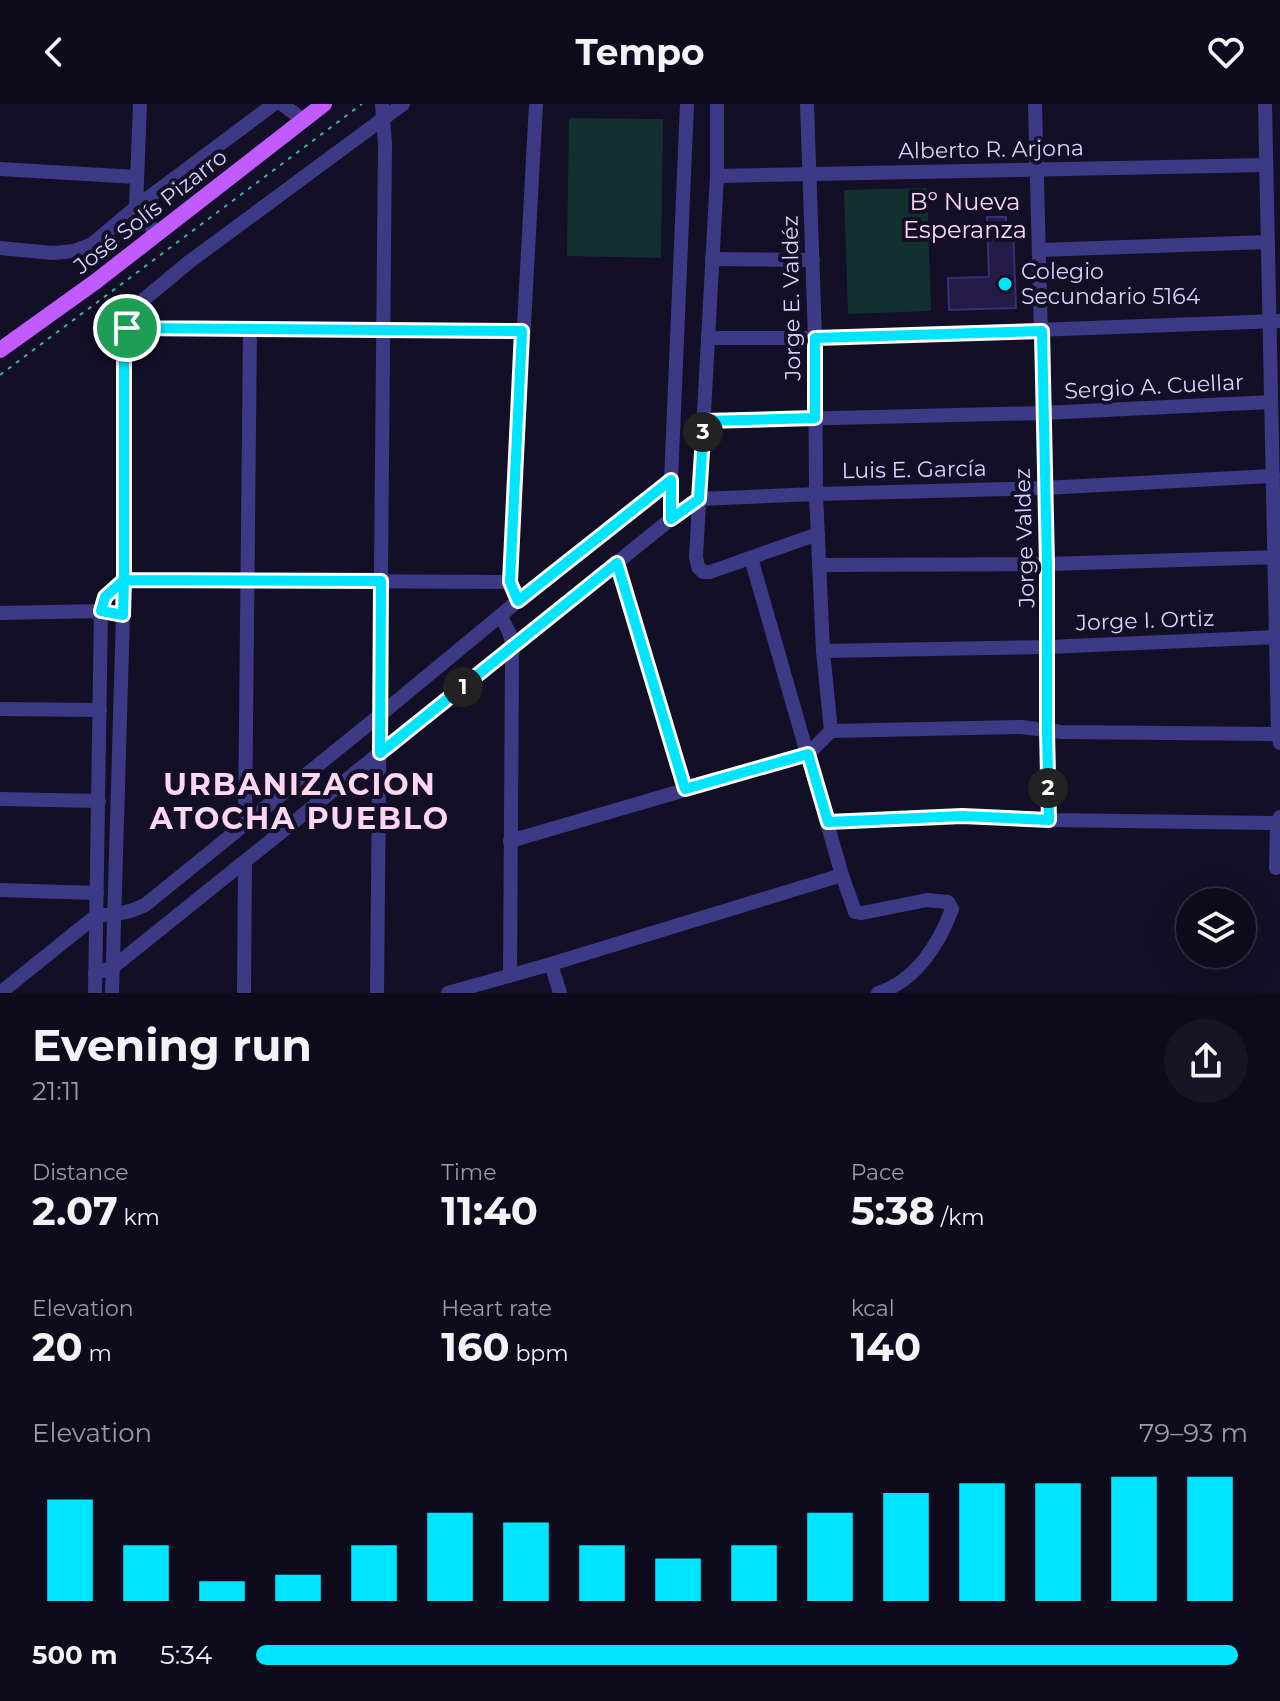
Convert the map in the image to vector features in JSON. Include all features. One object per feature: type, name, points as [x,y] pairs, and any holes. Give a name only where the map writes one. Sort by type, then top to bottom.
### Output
[{"type":"main road","name":"José Solís Pizarro","points":[[0,350],[95,282],[324,104]]},
{"type":"street","points":[[140,104],[136,207],[157,234]]},
{"type":"street","points":[[0,248],[53,253],[74,251],[92,244],[136,207],[274,104]]},
{"type":"street","points":[[282,104],[303,120]]},
{"type":"street","points":[[112,993],[124,580],[124,354],[127,328],[136,306],[189,262],[383,111],[403,104]]},
{"type":"street","points":[[518,601],[510,582],[536,104]]},
{"type":"street","points":[[671,519],[687,104]]},
{"type":"street","points":[[717,104],[717,176],[696,557],[698,567],[703,572],[710,572],[818,534]]},
{"type":"street","name":"Jorge E. Valdéz","points":[[807,104],[815,338],[816,494],[823,651],[831,731]]},
{"type":"street","name":"Jorge Valdez","points":[[1035,104],[1047,564],[1049,820]]},
{"type":"street","points":[[510,841],[808,754],[831,731],[1021,727],[1062,732],[1279,737],[1271,402],[1275,321],[1268,242],[1265,104]]},
{"type":"street","points":[[377,993],[383,111]]},
{"type":"street","name":"Alberto R. Arjona","points":[[717,176],[1266,165]]},
{"type":"street","points":[[0,169],[137,177]]},
{"type":"street","points":[[1040,250],[1268,242]]},
{"type":"street","points":[[712,259],[813,260]]},
{"type":"street","points":[[708,338],[815,338],[1275,321]]},
{"type":"street","points":[[127,328],[522,331]]},
{"type":"street","points":[[245,823],[250,329]]},
{"type":"street","name":"Sergio A. Cuellar","points":[[704,421],[1043,413],[1271,402]]},
{"type":"street","name":"Luis E. García","points":[[699,499],[1044,488],[1273,476]]},
{"type":"street","points":[[113,941],[123,925],[145,905],[671,480]]},
{"type":"street","points":[[95,973],[112,968],[699,499]]},
{"type":"street","points":[[819,565],[1047,564],[1277,557]]},
{"type":"street","points":[[751,558],[855,912],[927,900],[948,902],[952,909],[933,948],[916,970],[886,991],[878,993]]},
{"type":"street","points":[[617,563],[685,789]]},
{"type":"street","points":[[95,993],[101,611],[105,597],[124,580],[510,582]]},
{"type":"street","points":[[0,613],[101,611],[123,615]]},
{"type":"street","points":[[500,616],[510,632],[513,646],[510,975]]},
{"type":"street","name":"Jorge I. Ortiz","points":[[823,651],[1048,647],[1276,637]]},
{"type":"street","points":[[0,709],[100,710]]},
{"type":"street","points":[[0,799],[99,801]]},
{"type":"street","points":[[828,822],[962,816],[1049,820],[1279,819],[1276,868]]},
{"type":"street","points":[[244,993],[245,862]]},
{"type":"street","points":[[448,993],[842,875]]},
{"type":"street","points":[[0,890],[97,893]]},
{"type":"street","points":[[0,993],[97,915],[114,915],[145,905]]},
{"type":"street","points":[[551,964],[560,993]]},
{"type":"path","points":[[0,375],[362,104]]},
{"type":"green space","points":[[569,118],[663,119],[661,258],[567,256]]},
{"type":"green space","points":[[927,188],[931,311],[848,314],[844,190]]},
{"type":"building","points":[[987,217],[1006,217],[1006,225],[1013,225],[1016,308],[949,310],[948,278],[989,277]]},
{"type":"place","name":"Colegio Secundario 5164","points":[[1005,284]]},
{"type":"district","name":"Bº Nueva Esperanza","points":[[965,216]]},
{"type":"district","name":"URBANIZACION ATOCHA PUEBLO","points":[[300,802]]},
{"type":"route","points":[[127,328],[124,354],[124,580],[105,597],[101,611],[123,615],[124,580],[381,581],[380,753],[617,563],[685,789],[808,754],[828,822],[962,816],[1049,820],[1042,331],[815,338],[815,418],[704,421],[699,499],[671,519],[671,480],[518,601],[510,582],[522,331],[127,328]]}]
